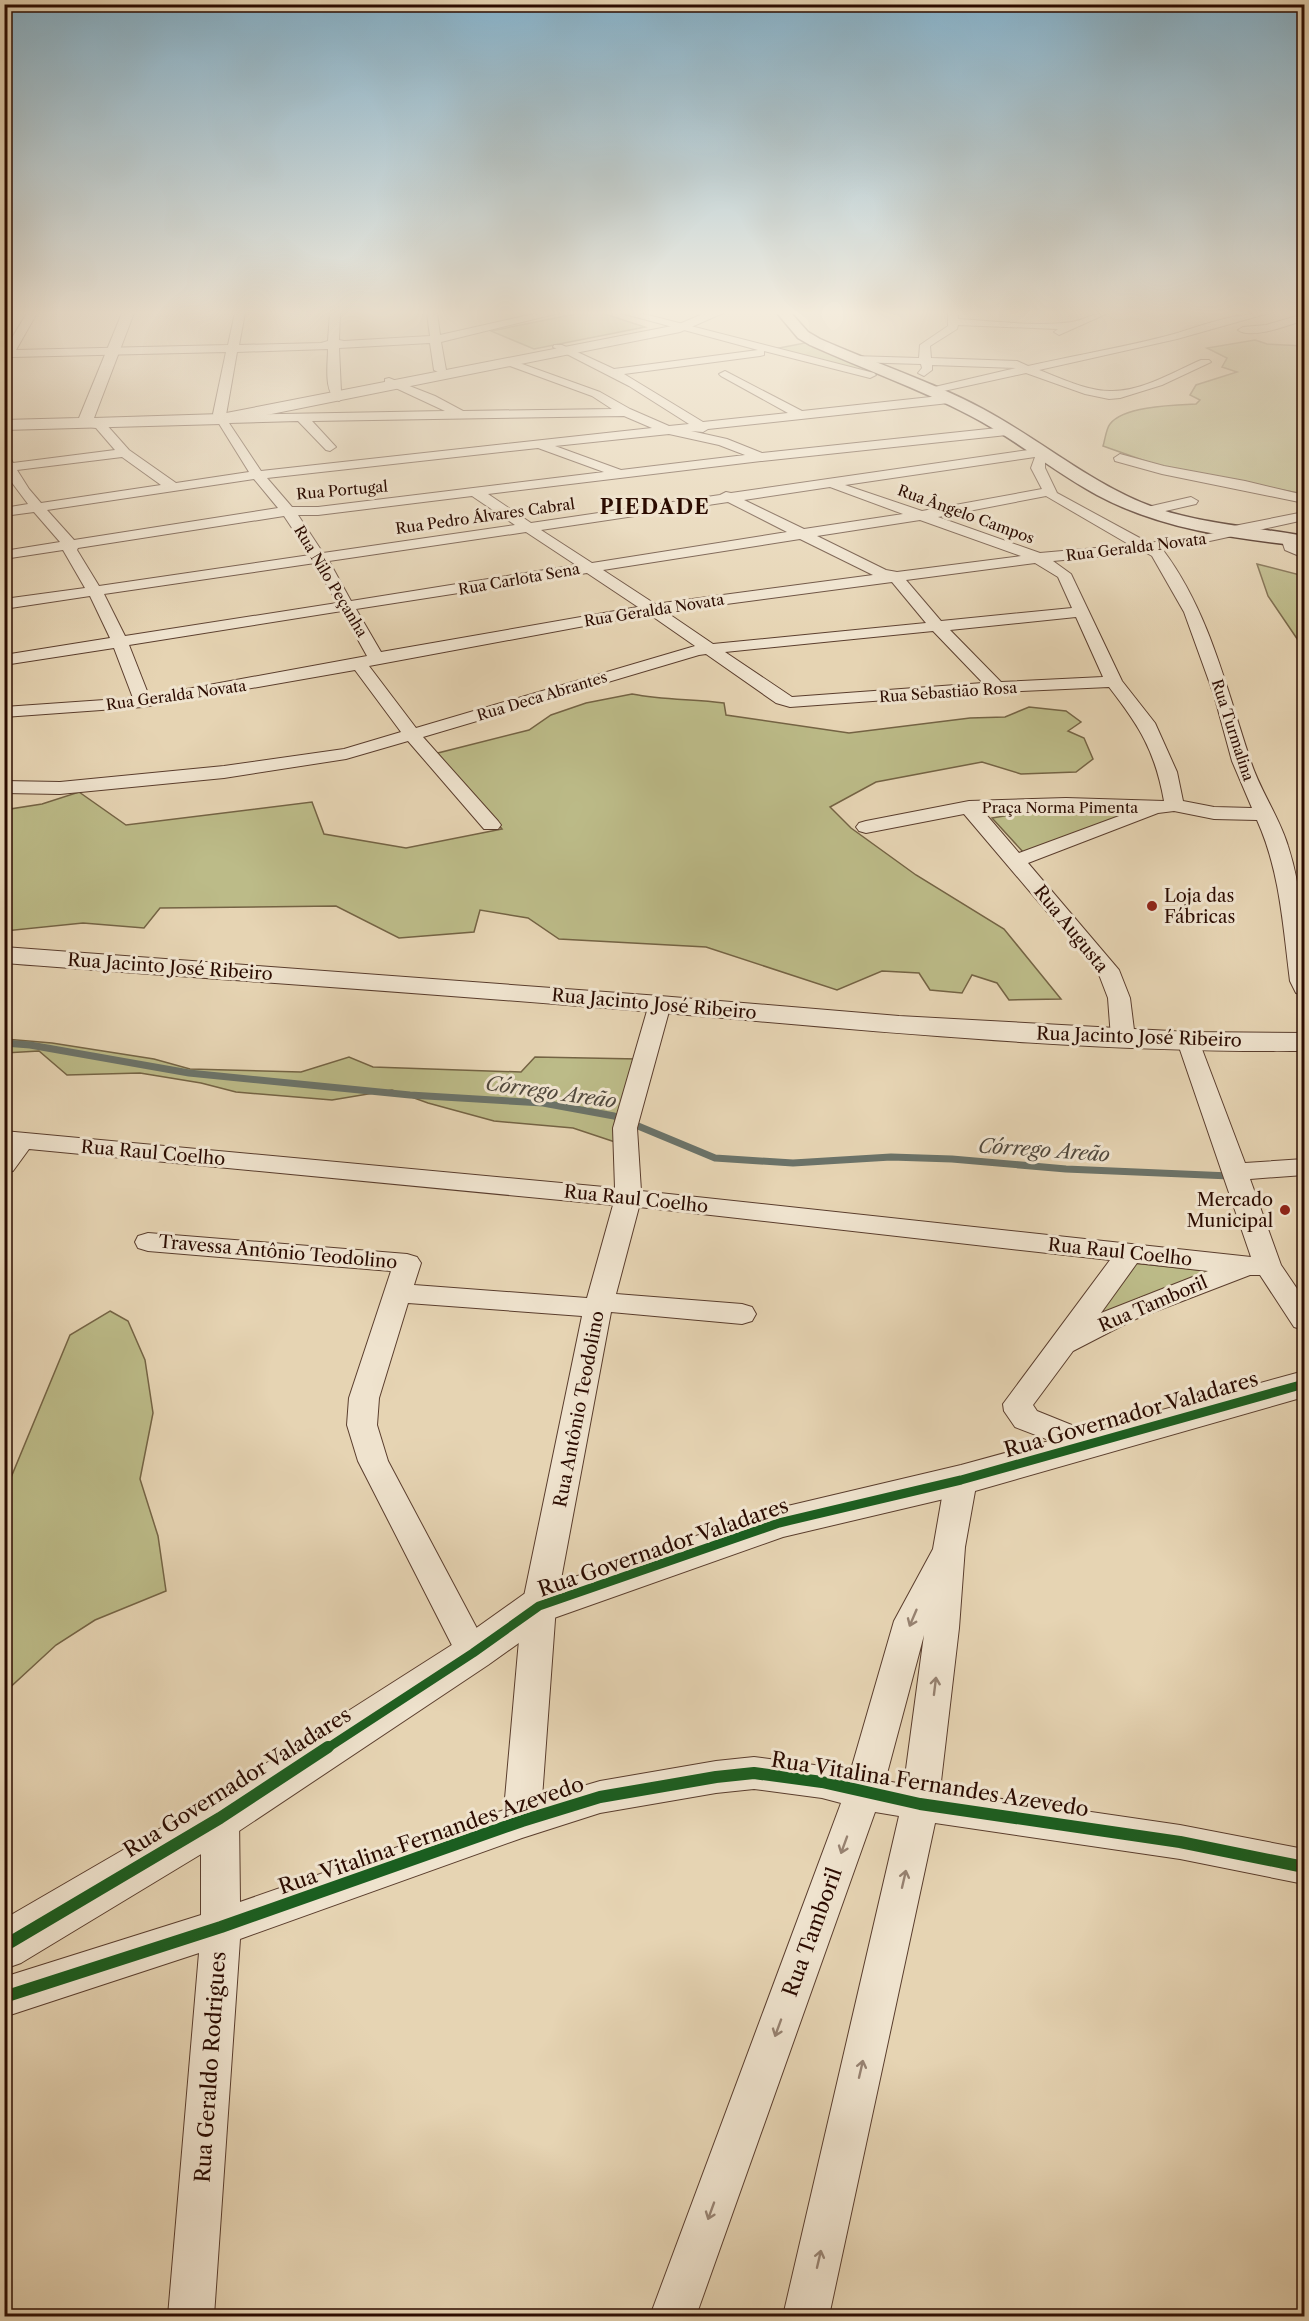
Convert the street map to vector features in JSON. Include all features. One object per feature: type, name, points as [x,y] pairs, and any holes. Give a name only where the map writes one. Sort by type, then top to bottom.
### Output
[{"type":"main road","points":[[989,421],[1105,491],[1148,511],[1293,541]]},
{"type":"street","points":[[4,425],[64,421]]},
{"type":"street","points":[[106,421],[124,453],[173,487]]},
{"type":"street","name":"Rua Nilo Peçanha","points":[[223,421],[257,475],[288,511],[319,557],[376,658]]},
{"type":"street","points":[[305,421],[330,447]]},
{"type":"street","points":[[475,421],[491,428]]},
{"type":"street","name":"Rua Ângelo Campos","points":[[647,421],[665,429],[723,442],[830,484],[923,515],[1038,558],[1064,574],[1114,682],[1146,723],[1157,745],[1168,772],[1168,806]]},
{"type":"street","points":[[693,421],[723,442]]},
{"type":"street","points":[[4,512],[257,475],[736,421]]},
{"type":"street","points":[[923,427],[943,437]]},
{"type":"street","name":"Rua Portugal","points":[[4,555],[288,511],[318,511],[761,457],[1007,431]]},
{"type":"street","points":[[508,435],[622,474]]},
{"type":"street","points":[[124,453],[6,465],[23,490],[71,545],[70,550],[96,590],[122,642],[143,702]]},
{"type":"street","points":[[1043,453],[1038,468],[1050,493]]},
{"type":"street","name":"Rua Pedro Álvares Cabral","points":[[4,604],[526,526],[1043,453]]},
{"type":"street","points":[[1119,458],[1162,470],[1245,485],[1302,500]]},
{"type":"street","points":[[671,468],[691,478]]},
{"type":"street","points":[[710,488],[882,574],[895,576],[936,625],[997,687]]},
{"type":"street","points":[[4,493],[23,490]]},
{"type":"street","points":[[475,492],[710,648]]},
{"type":"street","name":"Rua Carlota Sena","points":[[4,660],[348,607],[1050,493]]},
{"type":"street","name":"Rua Turmalina","points":[[1050,493],[1122,536],[1158,553],[1192,612],[1223,695],[1241,761],[1278,844],[1299,920],[1303,983]]},
{"type":"street","name":"Rua Turmalina","points":[[1033,496],[1095,529],[1122,536]]},
{"type":"street","points":[[1148,511],[1191,501]]},
{"type":"street","name":"Rua Geralda Novata","points":[[4,712],[143,702],[652,609],[1038,558],[1146,548],[1225,535],[1234,530],[1305,516]]},
{"type":"street","points":[[1293,541],[1290,547],[1305,554]]},
{"type":"street","name":"Rua Deca Abrantes","points":[[4,787],[60,788],[224,772],[346,754],[686,653],[710,648],[1081,612]]},
{"type":"street","name":"Rua Sebastião Rosa","points":[[710,648],[782,699],[804,702],[997,687],[1114,682]]},
{"type":"street","points":[[359,664],[412,735],[491,825]]},
{"type":"street","name":"Praça Norma Pimenta","points":[[969,807],[1066,804],[1168,806]]},
{"type":"street","points":[[1168,806],[1214,813],[1264,814]]},
{"type":"street","name":"Praça Norma Pimenta","points":[[969,807],[1015,861],[1168,806]]},
{"type":"street","points":[[866,827],[969,807]]},
{"type":"street","name":"Rua Augusta","points":[[1015,861],[1108,970],[1119,998],[1123,1038]]},
{"type":"street","name":"Rua Jacinto José Ribeiro","points":[[4,955],[660,1004],[899,1025],[1189,1041],[1305,1042]]},
{"type":"street","name":"Rua Antônio Teodolino","points":[[522,1821],[539,1606],[599,1305],[628,1198],[628,1120],[660,1004]]},
{"type":"street","points":[[1189,1041],[1234,1172],[1257,1266],[1305,1320]]},
{"type":"street","points":[[4,1165],[13,1140]]},
{"type":"street","name":"Rua Raul Coelho","points":[[13,1140],[628,1198],[1257,1266]]},
{"type":"street","points":[[1234,1172],[1305,1167]]},
{"type":"street","name":"Travessa Antônio Teodolino","points":[[148,1242],[407,1263],[399,1293],[742,1314]]},
{"type":"street","name":"Rua Tamboril","points":[[1088,1444],[1026,1419],[1018,1411],[1018,1404],[1130,1253]]},
{"type":"street","name":"Rua Tamboril","points":[[1061,1347],[1123,1313],[1257,1266]]},
{"type":"street","points":[[399,1293],[364,1398],[362,1425],[373,1461],[474,1653]]},
{"type":"street","name":"Rua Governador Valadares","points":[[4,1946],[220,1818],[474,1653],[539,1606],[779,1524],[961,1480],[1305,1384]]},
{"type":"street","name":"Rua Tamboril","points":[[806,2316],[920,1804],[942,1628],[949,1547],[961,1480]]},
{"type":"street","name":"Rua Tamboril","points":[[673,2316],[863,1793],[911,1621],[949,1547]]},
{"type":"street","name":"Rua Vitalina Fernandes Azevedo","points":[[4,1997],[220,1927],[522,1821],[600,1797],[716,1777],[754,1773],[822,1782],[920,1804],[1180,1842],[1305,1868]]},
{"type":"street","name":"Rua Geraldo Rodrigues","points":[[191,2316],[220,1927],[220,1818]]},
{"type":"shaded area","points":[[1113,421],[1304,421],[1304,494],[1165,468],[1103,446],[1110,424]]},
{"type":"shaded area","points":[[1257,564],[1304,576],[1304,649],[1268,596]]},
{"type":"shaded area","points":[[632,694],[724,703],[726,715],[849,733],[970,718],[1005,717],[1029,707],[1066,711],[1081,722],[1068,731],[1084,738],[1093,759],[1076,772],[1021,774],[982,762],[876,782],[830,807],[851,828],[916,875],[1004,929],[1061,999],[1009,1000],[997,983],[972,975],[962,993],[930,990],[919,973],[882,971],[837,990],[706,947],[559,939],[528,918],[480,910],[474,932],[399,938],[336,906],[160,908],[144,928],[83,923],[5,931],[4,810],[42,804],[79,792],[126,825],[312,802],[324,834],[406,848],[502,829],[469,789],[434,754],[529,730],[551,715],[586,703]]},
{"type":"shaded area","points":[[1048,809],[1144,809],[1024,853],[992,818]]},
{"type":"shaded area","points":[[5,1039],[52,1043],[154,1059],[190,1069],[301,1072],[349,1057],[373,1067],[521,1072],[535,1057],[638,1059],[618,1143],[573,1128],[494,1121],[428,1103],[392,1090],[332,1100],[236,1092],[201,1083],[140,1073],[67,1075],[39,1051],[5,1053]]},
{"type":"shaded area","points":[[1133,1263],[1210,1271],[1087,1325]]},
{"type":"shaded area","points":[[110,1311],[128,1321],[145,1360],[153,1413],[140,1479],[158,1536],[166,1591],[95,1620],[56,1645],[5,1692],[5,1492],[70,1335]]},
{"type":"waterway","name":"Córrego Areão","points":[[4,1043],[30,1045],[189,1073],[410,1095],[543,1103],[614,1116],[715,1158],[793,1163],[891,1157],[952,1159],[1066,1169],[1230,1176]]},
{"type":"cycle path","points":[[4,1946],[220,1818],[473,1653],[539,1606],[779,1523],[961,1480],[1304,1384]]},
{"type":"cycle path","points":[[4,1997],[221,1927],[522,1821],[600,1797],[716,1777],[754,1773],[822,1782],[920,1804],[1180,1842],[1304,1867]]},
{"type":"place","name":"Loja das Fábricas","points":[[1152,906]]},
{"type":"place","name":"Mercado Municipal","points":[[1285,1210]]},
{"type":"district","name":"PIEDADE","points":[[655,507]]}]
